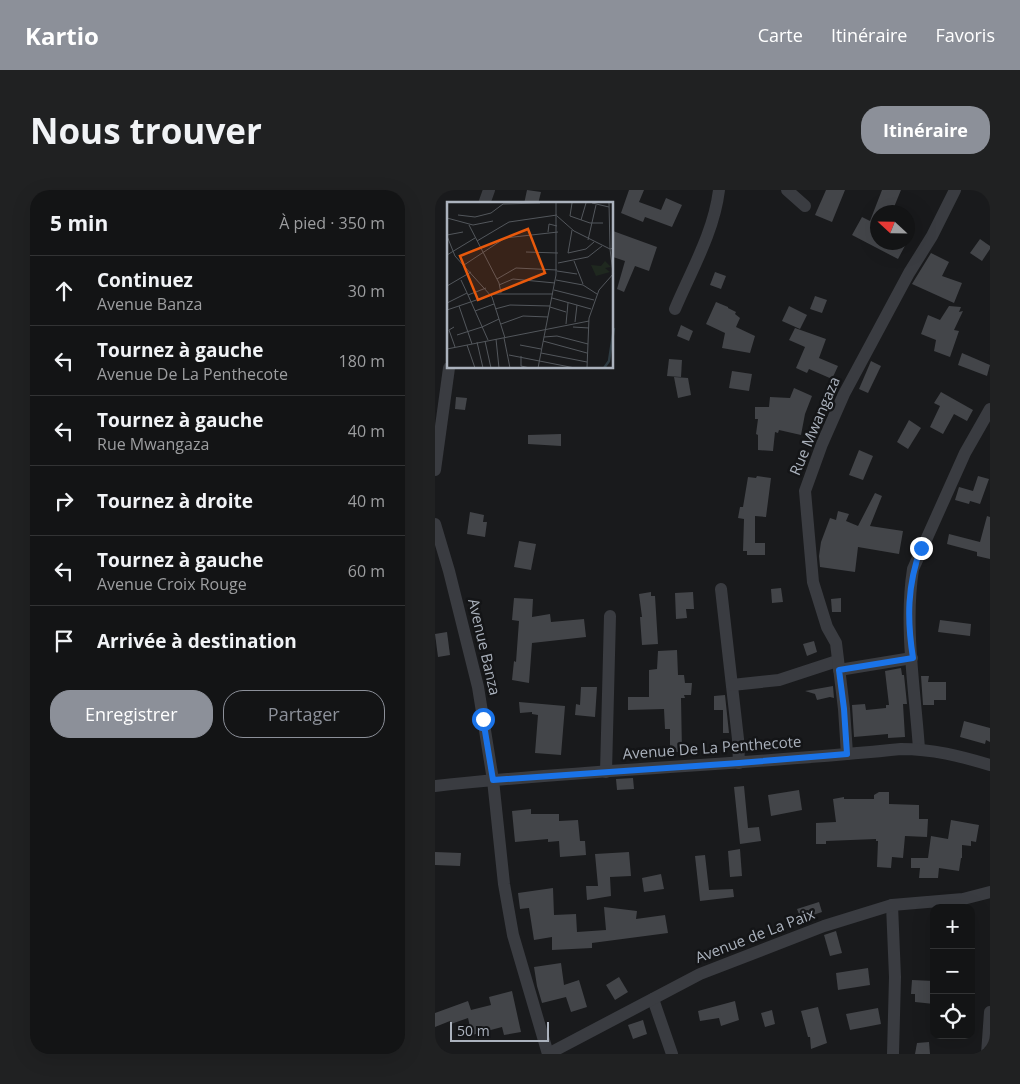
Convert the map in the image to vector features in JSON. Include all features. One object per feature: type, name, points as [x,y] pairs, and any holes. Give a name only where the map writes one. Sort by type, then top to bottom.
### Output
[{"type":"street","points":[[485,202],[489,190]]},
{"type":"street","points":[[675,309],[711,225],[717,208],[719,190]]},
{"type":"street","points":[[787,190],[805,206]]},
{"type":"street","name":"Rue Mwangaza","points":[[847,754],[836,643],[825,620],[813,582],[805,492],[821,444],[848,387],[909,273],[932,236],[955,190]]},
{"type":"street","points":[[435,470],[449,369]]},
{"type":"street","points":[[919,749],[909,618],[913,569],[965,453],[990,409]]},
{"type":"street","name":"Avenue Banza","points":[[435,524],[478,686],[493,780],[504,884],[513,935],[548,1054]]},
{"type":"street","points":[[721,589],[739,763]]},
{"type":"street","points":[[606,772],[610,616]]},
{"type":"street","points":[[732,684],[779,680],[838,666],[913,658]]},
{"type":"street","name":"Avenue De La Penthecote","points":[[435,786],[901,749],[950,753],[990,765]]},
{"type":"street","name":"Avenue de La Paix","points":[[548,1054],[700,974],[824,926],[892,905],[963,899],[990,892]]},
{"type":"street","points":[[892,905],[895,977],[893,1054]]},
{"type":"street","points":[[653,999],[672,1054]]},
{"type":"street","points":[[987,1054],[990,1012]]},
{"type":"building","points":[[527,190],[541,192],[538,202],[524,202]]},
{"type":"building","points":[[629,190],[644,190],[639,202],[661,210],[666,198],[682,205],[672,227],[645,217],[643,222],[621,213]]},
{"type":"building","points":[[826,190],[845,190],[832,222],[815,215]]},
{"type":"building","points":[[882,190],[901,190],[895,205],[876,205]]},
{"type":"building","points":[[862,217],[870,221],[870,244],[852,235]]},
{"type":"building","points":[[614,231],[657,247],[649,271],[635,266],[624,292],[617,289],[625,261],[614,257]]},
{"type":"building","points":[[980,239],[990,246],[982,261],[970,253]]},
{"type":"building","points":[[881,250],[903,250],[898,259]]},
{"type":"building","points":[[931,253],[949,262],[942,276],[962,283],[954,303],[912,284]]},
{"type":"building","points":[[715,272],[726,276],[721,289],[710,285]]},
{"type":"building","points":[[815,296],[827,300],[822,313],[810,309]]},
{"type":"building","points":[[716,302],[736,312],[735,314],[740,318],[736,327],[755,336],[750,353],[722,348],[725,333],[706,324]]},
{"type":"building","points":[[789,306],[807,315],[800,329],[782,321]]},
{"type":"building","points":[[949,306],[961,307],[959,312],[963,311],[954,330],[959,331],[950,357],[934,351],[936,340],[921,334],[928,315],[940,320]]},
{"type":"building","points":[[681,325],[693,331],[689,341],[677,336]]},
{"type":"building","points":[[795,328],[826,339],[819,358],[838,366],[832,379],[809,369],[807,373],[796,368],[805,347],[789,340]]},
{"type":"building","points":[[962,353],[990,365],[987,376],[958,365]]},
{"type":"building","points":[[669,359],[682,360],[681,377],[667,376]]},
{"type":"building","points":[[871,361],[881,366],[868,393],[859,389]]},
{"type":"building","points":[[732,371],[752,374],[749,391],[729,388]]},
{"type":"building","points":[[674,377],[688,378],[691,395],[678,398]]},
{"type":"building","points":[[794,388],[812,396],[805,414],[801,435],[779,430],[778,433],[775,432],[773,451],[758,450],[758,435],[756,434],[758,419],[755,419],[755,407],[769,407],[770,397],[790,398]]},
{"type":"building","points":[[941,392],[973,410],[967,421],[954,414],[943,434],[930,427],[940,406],[934,403]]},
{"type":"building","points":[[456,397],[467,398],[465,410],[455,409]]},
{"type":"building","points":[[909,420],[921,428],[908,449],[897,442]]},
{"type":"building","points":[[561,434],[561,446],[528,444],[528,435]]},
{"type":"building","points":[[859,450],[873,456],[863,480],[849,475]]},
{"type":"building","points":[[757,476],[771,478],[766,517],[755,516],[755,543],[765,543],[765,555],[747,555],[747,551],[743,551],[744,519],[738,518],[740,507],[743,507],[748,477],[756,478]]},
{"type":"building","points":[[978,476],[989,479],[980,504],[970,501],[969,504],[955,500],[959,487],[973,491]]},
{"type":"building","points":[[875,493],[882,496],[870,526],[903,531],[899,554],[858,547],[855,572],[820,567],[821,542],[830,518],[836,520],[838,511],[849,514],[846,521],[858,526]]},
{"type":"building","points":[[470,512],[484,515],[483,522],[487,522],[485,537],[467,534]]},
{"type":"building","points":[[987,516],[990,517],[990,559],[977,556],[977,552],[947,544],[949,534],[980,542]]},
{"type":"building","points":[[519,541],[536,544],[531,570],[514,567]]},
{"type":"building","points":[[781,588],[783,602],[772,603],[771,589]]},
{"type":"building","points":[[651,592],[651,596],[655,596],[658,644],[642,645],[640,617],[642,617],[639,594]]},
{"type":"building","points":[[693,592],[694,609],[686,609],[687,618],[676,619],[675,593]]},
{"type":"building","points":[[514,598],[533,599],[532,617],[550,614],[551,622],[584,619],[586,637],[532,643],[529,683],[512,680],[514,661],[516,662],[519,621],[512,620]]},
{"type":"building","points":[[841,598],[841,612],[832,612],[831,599]]},
{"type":"building","points":[[940,620],[971,624],[970,636],[938,632]]},
{"type":"building","points":[[447,632],[450,655],[438,657],[435,634]]},
{"type":"building","points":[[814,641],[817,652],[807,656],[803,644]]},
{"type":"building","points":[[677,650],[678,675],[684,675],[685,683],[692,683],[691,695],[684,695],[685,698],[681,698],[682,752],[670,752],[670,729],[665,729],[664,709],[628,710],[628,697],[649,697],[649,670],[657,669],[658,651]]},
{"type":"building","points":[[901,668],[902,675],[904,675],[907,704],[903,704],[905,737],[888,738],[888,734],[854,737],[852,705],[865,704],[866,710],[886,708],[886,705],[889,705],[885,671]]},
{"type":"building","points":[[921,676],[929,676],[928,682],[946,682],[946,700],[934,700],[934,705],[923,705]]},
{"type":"building","points":[[833,686],[834,698],[817,700],[815,694],[805,691]]},
{"type":"building","points":[[581,687],[597,687],[595,717],[575,715],[576,704],[580,705]]},
{"type":"building","points":[[725,695],[729,733],[723,733],[723,710],[714,710],[714,696]]},
{"type":"building","points":[[519,702],[565,706],[561,755],[535,753],[538,715],[532,714],[532,712],[520,713]]},
{"type":"building","points":[[964,721],[990,728],[990,742],[986,740],[985,744],[960,737]]},
{"type":"building","points":[[633,778],[634,789],[617,790],[616,779]]},
{"type":"building","points":[[744,786],[748,828],[759,827],[761,841],[740,844],[734,787]]},
{"type":"building","points":[[799,790],[802,810],[771,816],[768,795]]},
{"type":"building","points":[[879,792],[889,792],[889,804],[919,805],[919,819],[928,819],[927,837],[905,836],[903,858],[892,857],[891,868],[877,867],[878,841],[876,839],[826,841],[826,844],[816,844],[816,823],[836,822],[833,799],[844,797],[844,799],[874,799],[874,795]]},
{"type":"building","points":[[531,809],[531,814],[559,814],[559,821],[578,820],[580,841],[585,841],[586,855],[560,857],[559,841],[548,842],[548,839],[515,842],[512,811]]},
{"type":"building","points":[[951,820],[979,825],[976,842],[971,841],[971,846],[962,845],[959,871],[939,868],[938,878],[919,878],[920,868],[911,868],[911,858],[928,858],[931,836],[948,839]]},
{"type":"building","points":[[740,849],[742,876],[730,877],[728,851]]},
{"type":"building","points":[[435,852],[461,853],[460,866],[435,865]]},
{"type":"building","points":[[629,852],[631,876],[610,877],[611,896],[587,900],[586,886],[598,886],[595,854]]},
{"type":"building","points":[[705,855],[709,890],[733,889],[734,897],[700,901],[695,856]]},
{"type":"building","points":[[661,874],[664,889],[644,892],[642,878]]},
{"type":"building","points":[[553,888],[554,915],[576,914],[577,932],[606,930],[604,907],[637,911],[636,919],[665,915],[668,933],[592,943],[592,948],[552,950],[552,937],[534,940],[529,908],[520,909],[518,893]]},
{"type":"building","points":[[819,902],[822,912],[801,919],[797,909]]},
{"type":"building","points":[[836,931],[842,953],[830,956],[824,935]]},
{"type":"building","points":[[561,963],[564,985],[579,980],[587,1007],[571,1012],[566,997],[542,1003],[534,967]]},
{"type":"building","points":[[868,968],[870,985],[838,990],[836,973]]},
{"type":"building","points":[[619,977],[628,992],[615,1000],[606,985]]},
{"type":"building","points":[[912,980],[930,981],[930,1004],[915,1002],[915,994],[911,994]]},
{"type":"building","points":[[512,991],[521,1032],[504,1035],[502,1027],[472,1035],[468,1018],[451,1024],[450,1021],[435,1027],[435,1013],[468,1001],[471,1010],[491,1005],[489,997]]},
{"type":"building","points":[[735,1001],[739,1020],[721,1026],[719,1018],[700,1021],[698,1011]]},
{"type":"building","points":[[818,1007],[827,1043],[811,1049],[810,1037],[808,1037],[801,1011]]},
{"type":"building","points":[[878,1008],[881,1024],[850,1030],[846,1014]]},
{"type":"building","points":[[772,1010],[775,1024],[765,1027],[761,1013]]},
{"type":"building","points":[[643,1020],[647,1034],[633,1039],[628,1025]]},
{"type":"building","points":[[929,1042],[930,1054],[915,1054],[917,1043]]},
{"type":"route","points":[[483,719],[493,780],[847,754],[839,670],[913,658],[909,618],[910,589],[913,569],[921,548]]}]
